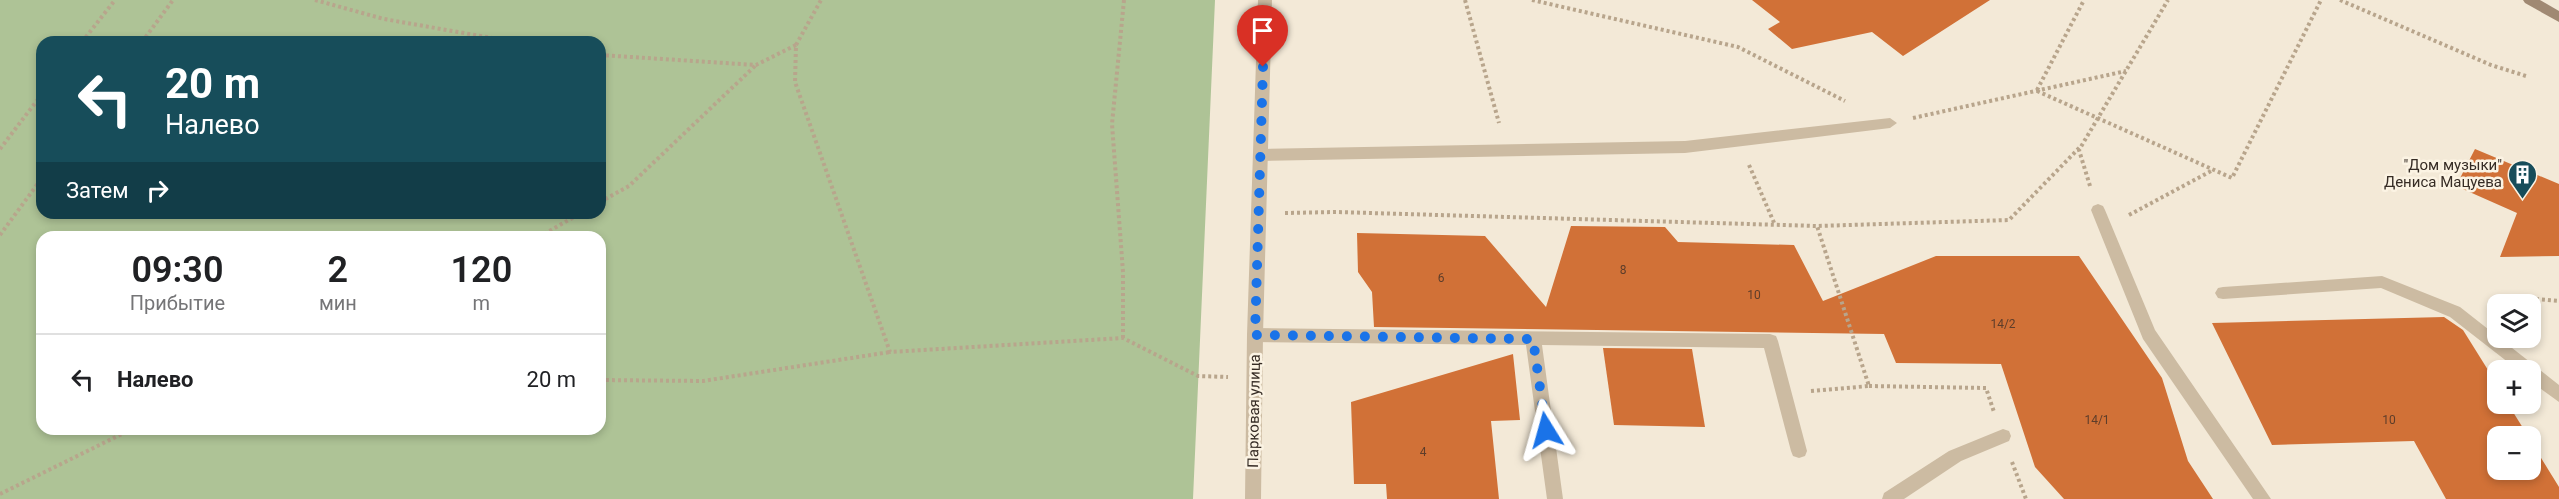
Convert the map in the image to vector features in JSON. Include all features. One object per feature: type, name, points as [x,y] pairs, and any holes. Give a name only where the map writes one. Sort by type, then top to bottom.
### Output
[{"type":"main road","points":[[2530,0],[2559,17]]},
{"type":"street","name":"Парковая улица","points":[[1253,499],[1255,335],[1265,0]]},
{"type":"street","points":[[1260,155],[1685,147],[1890,123]]},
{"type":"street","points":[[2098,210],[2149,334],[2263,499]]},
{"type":"street","points":[[2223,293],[2382,282],[2455,312],[2516,360]]},
{"type":"street","points":[[1255,335],[1770,341],[1798,451]]},
{"type":"street","points":[[1533,339],[1556,499]]},
{"type":"street","points":[[2541,380],[2559,395]]},
{"type":"street","points":[[1890,499],[1955,456],[2003,436]]},
{"type":"path","points":[[87,36],[115,0]]},
{"type":"path","points":[[146,36],[173,0]]},
{"type":"path","points":[[315,0],[384,19],[481,36]]},
{"type":"path","points":[[821,0],[796,45],[795,82],[890,352]]},
{"type":"path","points":[[1123,338],[1123,272],[1112,124],[1124,0]]},
{"type":"path","points":[[1465,0],[1506,150]]},
{"type":"path","points":[[1532,0],[1738,47],[1890,123]]},
{"type":"path","points":[[2037,91],[2084,0]]},
{"type":"path","points":[[1258,214],[1336,212],[1817,226],[2009,220],[2081,146],[2168,0]]},
{"type":"path","points":[[2037,91],[2232,178],[2321,0]]},
{"type":"path","points":[[2340,0],[2491,65],[2526,76]]},
{"type":"path","points":[[606,199],[629,186],[756,65],[796,45]]},
{"type":"path","points":[[606,55],[756,65]]},
{"type":"path","points":[[1931,114],[2126,71]]},
{"type":"path","points":[[0,149],[36,102]]},
{"type":"path","points":[[1738,140],[1775,225]]},
{"type":"path","points":[[2081,146],[2079,150],[2098,210]]},
{"type":"path","points":[[2106,227],[2213,170]]},
{"type":"path","points":[[0,235],[36,186]]},
{"type":"path","points":[[550,231],[570,219]]},
{"type":"path","points":[[1817,226],[1869,386]]},
{"type":"path","points":[[2541,299],[2559,301]]},
{"type":"path","points":[[606,380],[703,381],[890,352],[1123,338],[1198,376],[1254,379]]},
{"type":"path","points":[[1784,393],[1869,386],[1986,388],[2026,499]]},
{"type":"path","points":[[0,494],[120,435]]},
{"type":"green space","points":[[0,0],[1215,0],[1193,499],[0,499]]},
{"type":"building","points":[[1752,0],[1990,0],[1903,56],[1872,32],[1792,49],[1768,29],[1780,22]]},
{"type":"building","name":"\"Дом музыки\" Дениса Мацуева","points":[[2475,149],[2559,184],[2559,256],[2500,257],[2517,213],[2456,186]]},
{"type":"building","points":[[1571,226],[1665,227],[1678,242],[1794,245],[1823,301],[1936,256],[2079,256],[2162,378],[2188,461],[2213,499],[2064,499],[2035,467],[2001,364],[1896,363],[1884,334],[1374,327],[1372,292],[1358,272],[1357,233],[1485,236],[1546,307]]},
{"type":"building","points":[[2444,317],[2463,330],[2487,368],[2487,414],[2514,414],[2522,426],[2487,426],[2487,480],[2541,480],[2541,458],[2559,487],[2559,499],[2446,499],[2414,441],[2272,445],[2212,323]]},
{"type":"building","points":[[1603,348],[1692,349],[1705,427],[1614,425]]},
{"type":"building","points":[[1513,354],[1520,420],[1491,421],[1499,499],[1387,499],[1386,484],[1354,484],[1351,402]]},
{"type":"place","name":"\"Дом музыки\" Дениса Мацуева","points":[[2523,200]]},
{"type":"route","points":[[1263,67],[1255,335],[1533,339],[1546,430]]}]
